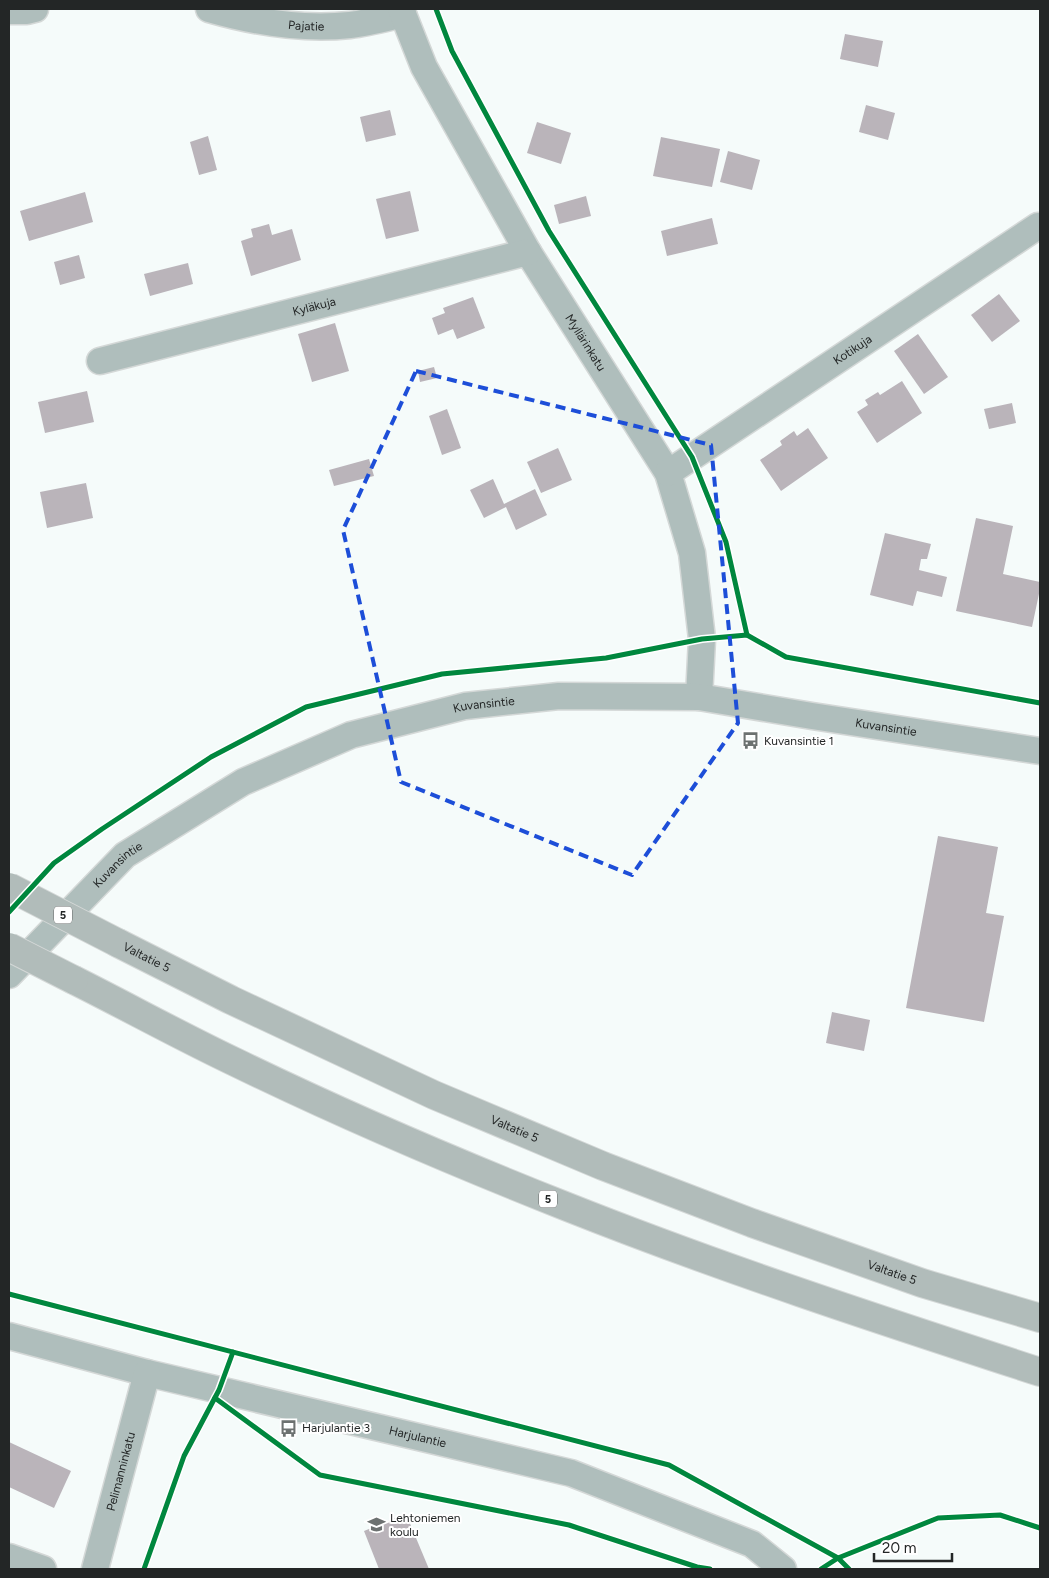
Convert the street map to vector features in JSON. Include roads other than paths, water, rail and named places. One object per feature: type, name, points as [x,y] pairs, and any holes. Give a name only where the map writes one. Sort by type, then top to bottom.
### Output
[{"type":"highway","name":"Valtatie 5","points":[[9,887],[231,1000],[434,1095],[603,1166],[752,1223],[922,1283],[1040,1318]]},
{"type":"highway","name":"5","points":[[9,946],[237,1063],[412,1143],[564,1206],[700,1257],[873,1318],[1040,1372]]},
{"type":"street","points":[[9,11],[35,9]]},
{"type":"street","name":"Pajatie","points":[[209,9],[233,16],[305,27],[351,25],[402,12]]},
{"type":"street","name":"Myllärinkatu","points":[[402,12],[424,67],[528,252],[668,473],[692,553],[702,639],[699,697]]},
{"type":"street","name":"Kotikuja","points":[[668,473],[1038,226]]},
{"type":"street","name":"Kyläkuja","points":[[100,361],[528,252]]},
{"type":"street","name":"Kuvansintie","points":[[9,975],[125,855],[244,782],[351,735],[465,706],[559,696],[699,697],[1040,751]]},
{"type":"street","name":"Harjulantie","points":[[9,1336],[147,1373],[571,1473],[752,1544],[783,1569]]},
{"type":"street","name":"Pelimanninkatu","points":[[95,1569],[147,1373]]},
{"type":"street","points":[[9,1557],[43,1569]]},
{"type":"place","name":"Kuvansintie 1","points":[[750,741]]},
{"type":"place","name":"Harjulantie 3","points":[[288,1428]]},
{"type":"place","name":"Lehtoniemen koulu","points":[[376,1525]]}]
